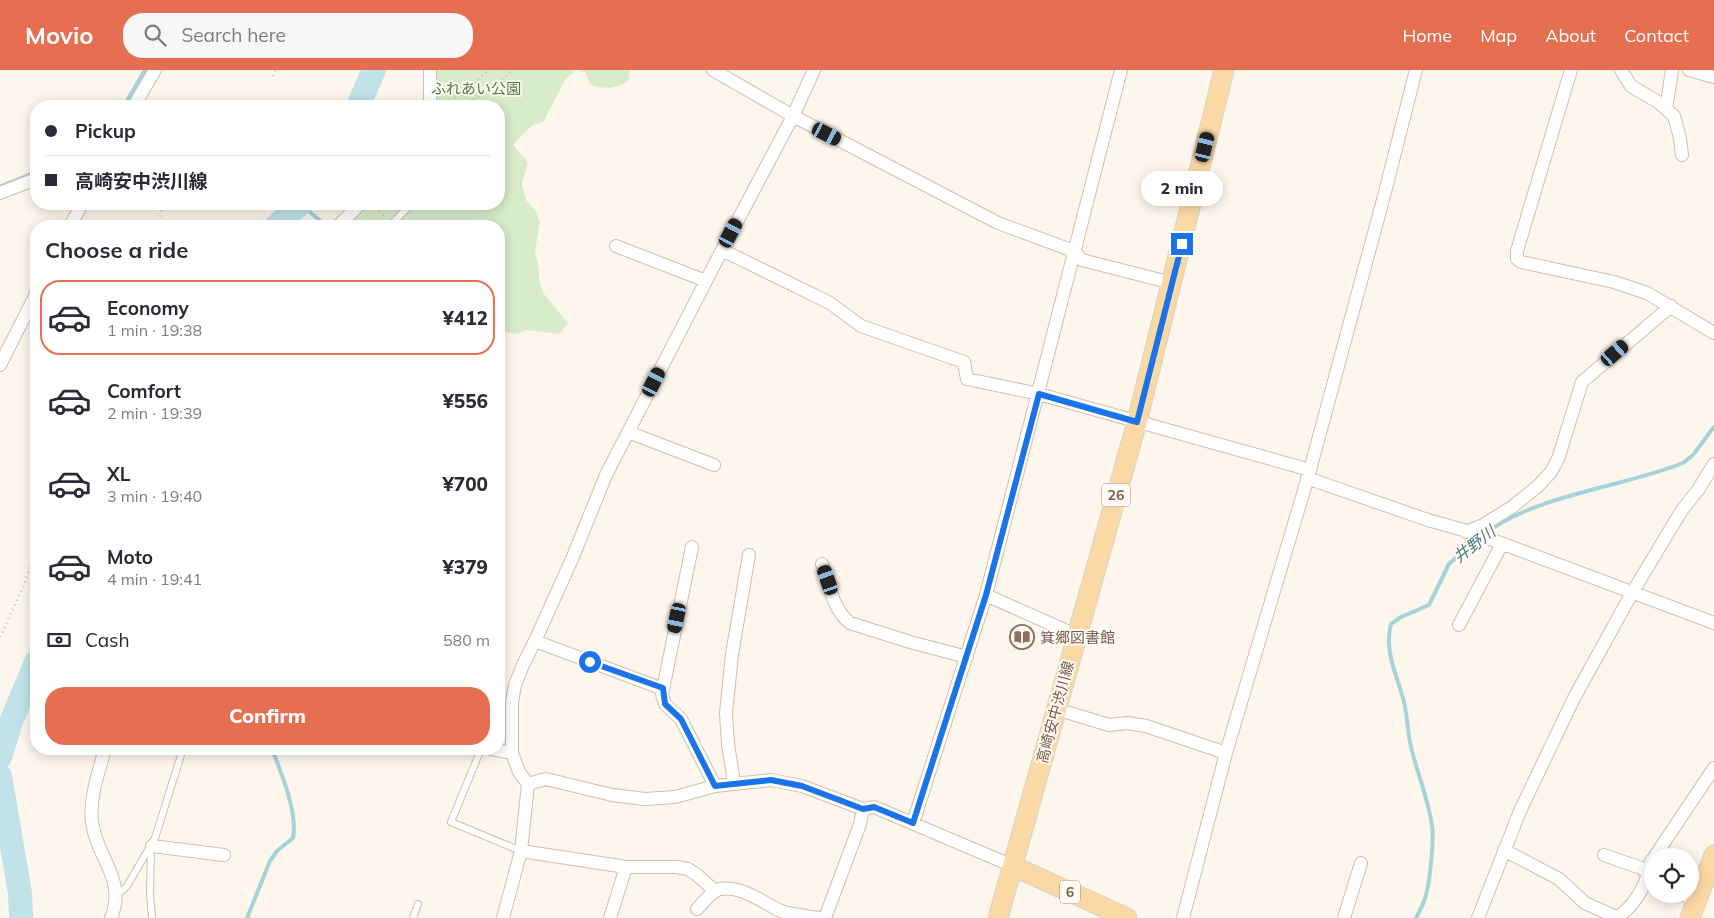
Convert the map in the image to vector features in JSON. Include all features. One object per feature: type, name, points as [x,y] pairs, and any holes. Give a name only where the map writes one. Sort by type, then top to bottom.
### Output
[{"type":"main road","name":"高崎安中渋川線","points":[[998,918],[1137,422],[1224,70]]},
{"type":"main road","points":[[1690,904],[1714,855]]},
{"type":"main road","name":"6","points":[[1013,866],[1127,918]]},
{"type":"street","points":[[138,100],[155,70]]},
{"type":"street","points":[[430,70],[430,100]]},
{"type":"street","points":[[713,70],[793,116],[998,224],[1074,251],[1082,260],[1172,283]]},
{"type":"street","points":[[503,918],[521,851],[528,784],[519,772],[512,753],[512,702],[523,665],[572,559],[606,475],[793,116],[814,70]]},
{"type":"street","points":[[913,823],[986,595],[1121,70]]},
{"type":"street","points":[[1183,918],[1226,753],[1309,474],[1416,70]]},
{"type":"street","points":[[1571,70],[1517,251],[1517,259],[1521,262],[1628,286],[1647,293],[1714,333]]},
{"type":"street","points":[[1621,70],[1632,86],[1658,102],[1674,116],[1682,154]]},
{"type":"street","points":[[1666,109],[1672,70]]},
{"type":"street","points":[[1689,70],[1714,77]]},
{"type":"street","points":[[0,193],[30,181]]},
{"type":"street","points":[[344,220],[354,210]]},
{"type":"street","points":[[616,246],[706,281]]},
{"type":"street","points":[[722,250],[830,303],[861,326],[964,362],[967,379],[1039,394],[1309,474],[1714,622]]},
{"type":"street","points":[[0,365],[30,306]]},
{"type":"street","points":[[1470,533],[1512,507],[1538,486],[1551,472],[1558,460],[1582,382],[1671,306]]},
{"type":"street","points":[[628,432],[714,465]]},
{"type":"street","points":[[1478,918],[1520,811],[1574,698],[1632,593],[1682,510],[1698,490],[1714,464]]},
{"type":"street","points":[[1458,625],[1502,544]]},
{"type":"street","points":[[692,547],[663,688],[665,704],[681,719],[715,786]]},
{"type":"street","points":[[734,783],[726,714],[732,654],[749,555]]},
{"type":"street","points":[[822,564],[839,611],[850,623],[910,642],[967,657]]},
{"type":"street","points":[[986,595],[1076,635]]},
{"type":"street","points":[[535,641],[663,688]]},
{"type":"street","points":[[1056,708],[1109,725],[1127,722],[1146,726],[1226,753]]},
{"type":"street","points":[[505,752],[512,753]]},
{"type":"street","points":[[104,755],[93,798],[92,821],[94,832],[114,882],[116,892],[116,903],[111,918]]},
{"type":"street","points":[[1660,848],[1714,768]]},
{"type":"street","points":[[528,784],[546,779],[612,795],[645,799],[675,797],[734,783],[771,780],[802,786],[863,809],[874,807],[1013,866]]},
{"type":"street","points":[[825,918],[860,824],[863,809]]},
{"type":"street","points":[[152,846],[224,855]]},
{"type":"street","points":[[1504,850],[1559,879],[1585,903],[1616,917],[1623,914],[1644,886]]},
{"type":"street","points":[[521,851],[626,868],[676,867],[688,869],[715,891]]},
{"type":"street","points":[[1604,855],[1644,870]]},
{"type":"street","points":[[1344,918],[1361,862]]},
{"type":"street","points":[[610,918],[626,868]]},
{"type":"street","points":[[697,909],[715,891],[720,889],[735,890],[748,894],[782,911],[795,915],[819,918]]},
{"type":"lane","points":[[396,220],[405,210]]},
{"type":"lane","points":[[116,892],[122,891],[127,886],[152,846],[161,823],[181,755]]},
{"type":"lane","points":[[479,755],[451,822],[521,851]]},
{"type":"lane","points":[[152,846],[150,894],[152,918]]},
{"type":"lane","points":[[413,918],[418,904]]},
{"type":"path","points":[[273,76],[276,70]]},
{"type":"path","points":[[451,100],[474,84],[488,70]]},
{"type":"path","points":[[474,100],[512,70]]},
{"type":"path","points":[[377,210],[386,218]]},
{"type":"path","points":[[0,637],[30,568]]},
{"type":"green space","name":"ふれあい公園","points":[[435,70],[576,70],[565,80],[543,122],[531,126],[513,145],[528,162],[522,184],[526,200],[535,210],[540,222],[535,251],[539,279],[544,294],[568,323],[559,334],[527,330],[515,334],[505,332],[505,220],[349,220],[360,210],[505,210],[505,100],[433,100]]},
{"type":"green space","points":[[578,70],[630,70],[629,80],[615,87],[605,88],[590,84],[585,72]]},
{"type":"waterway","points":[[128,100],[145,70]]},
{"type":"waterway","points":[[361,100],[374,70]]},
{"type":"waterway","points":[[1,186],[30,174]]},
{"type":"waterway","points":[[283,220],[293,210]]},
{"type":"waterway","points":[[307,210],[319,220]]},
{"type":"waterway","name":"井野川","points":[[1484,534],[1505,520],[1554,501],[1659,472],[1683,463],[1693,455],[1714,427]]},
{"type":"waterway","name":"井野川","points":[[1416,918],[1426,894],[1430,874],[1432,825],[1410,745],[1405,704],[1392,661],[1389,634],[1391,624],[1401,617],[1429,605],[1449,564],[1478,538]]},
{"type":"waterway","points":[[0,757],[11,722],[30,676]]},
{"type":"waterway","points":[[247,918],[270,861],[277,851],[293,838],[294,828],[291,805],[274,755]]},
{"type":"waterway","points":[[0,776],[20,893],[21,918]]},
{"type":"place","name":"箕郷図書館","points":[[1022,637]]},
{"type":"route","points":[[590,662],[663,688],[662,694],[665,704],[681,719],[715,786],[771,780],[802,786],[863,809],[874,807],[913,823],[986,595],[1039,394],[1137,422],[1182,244]]}]
